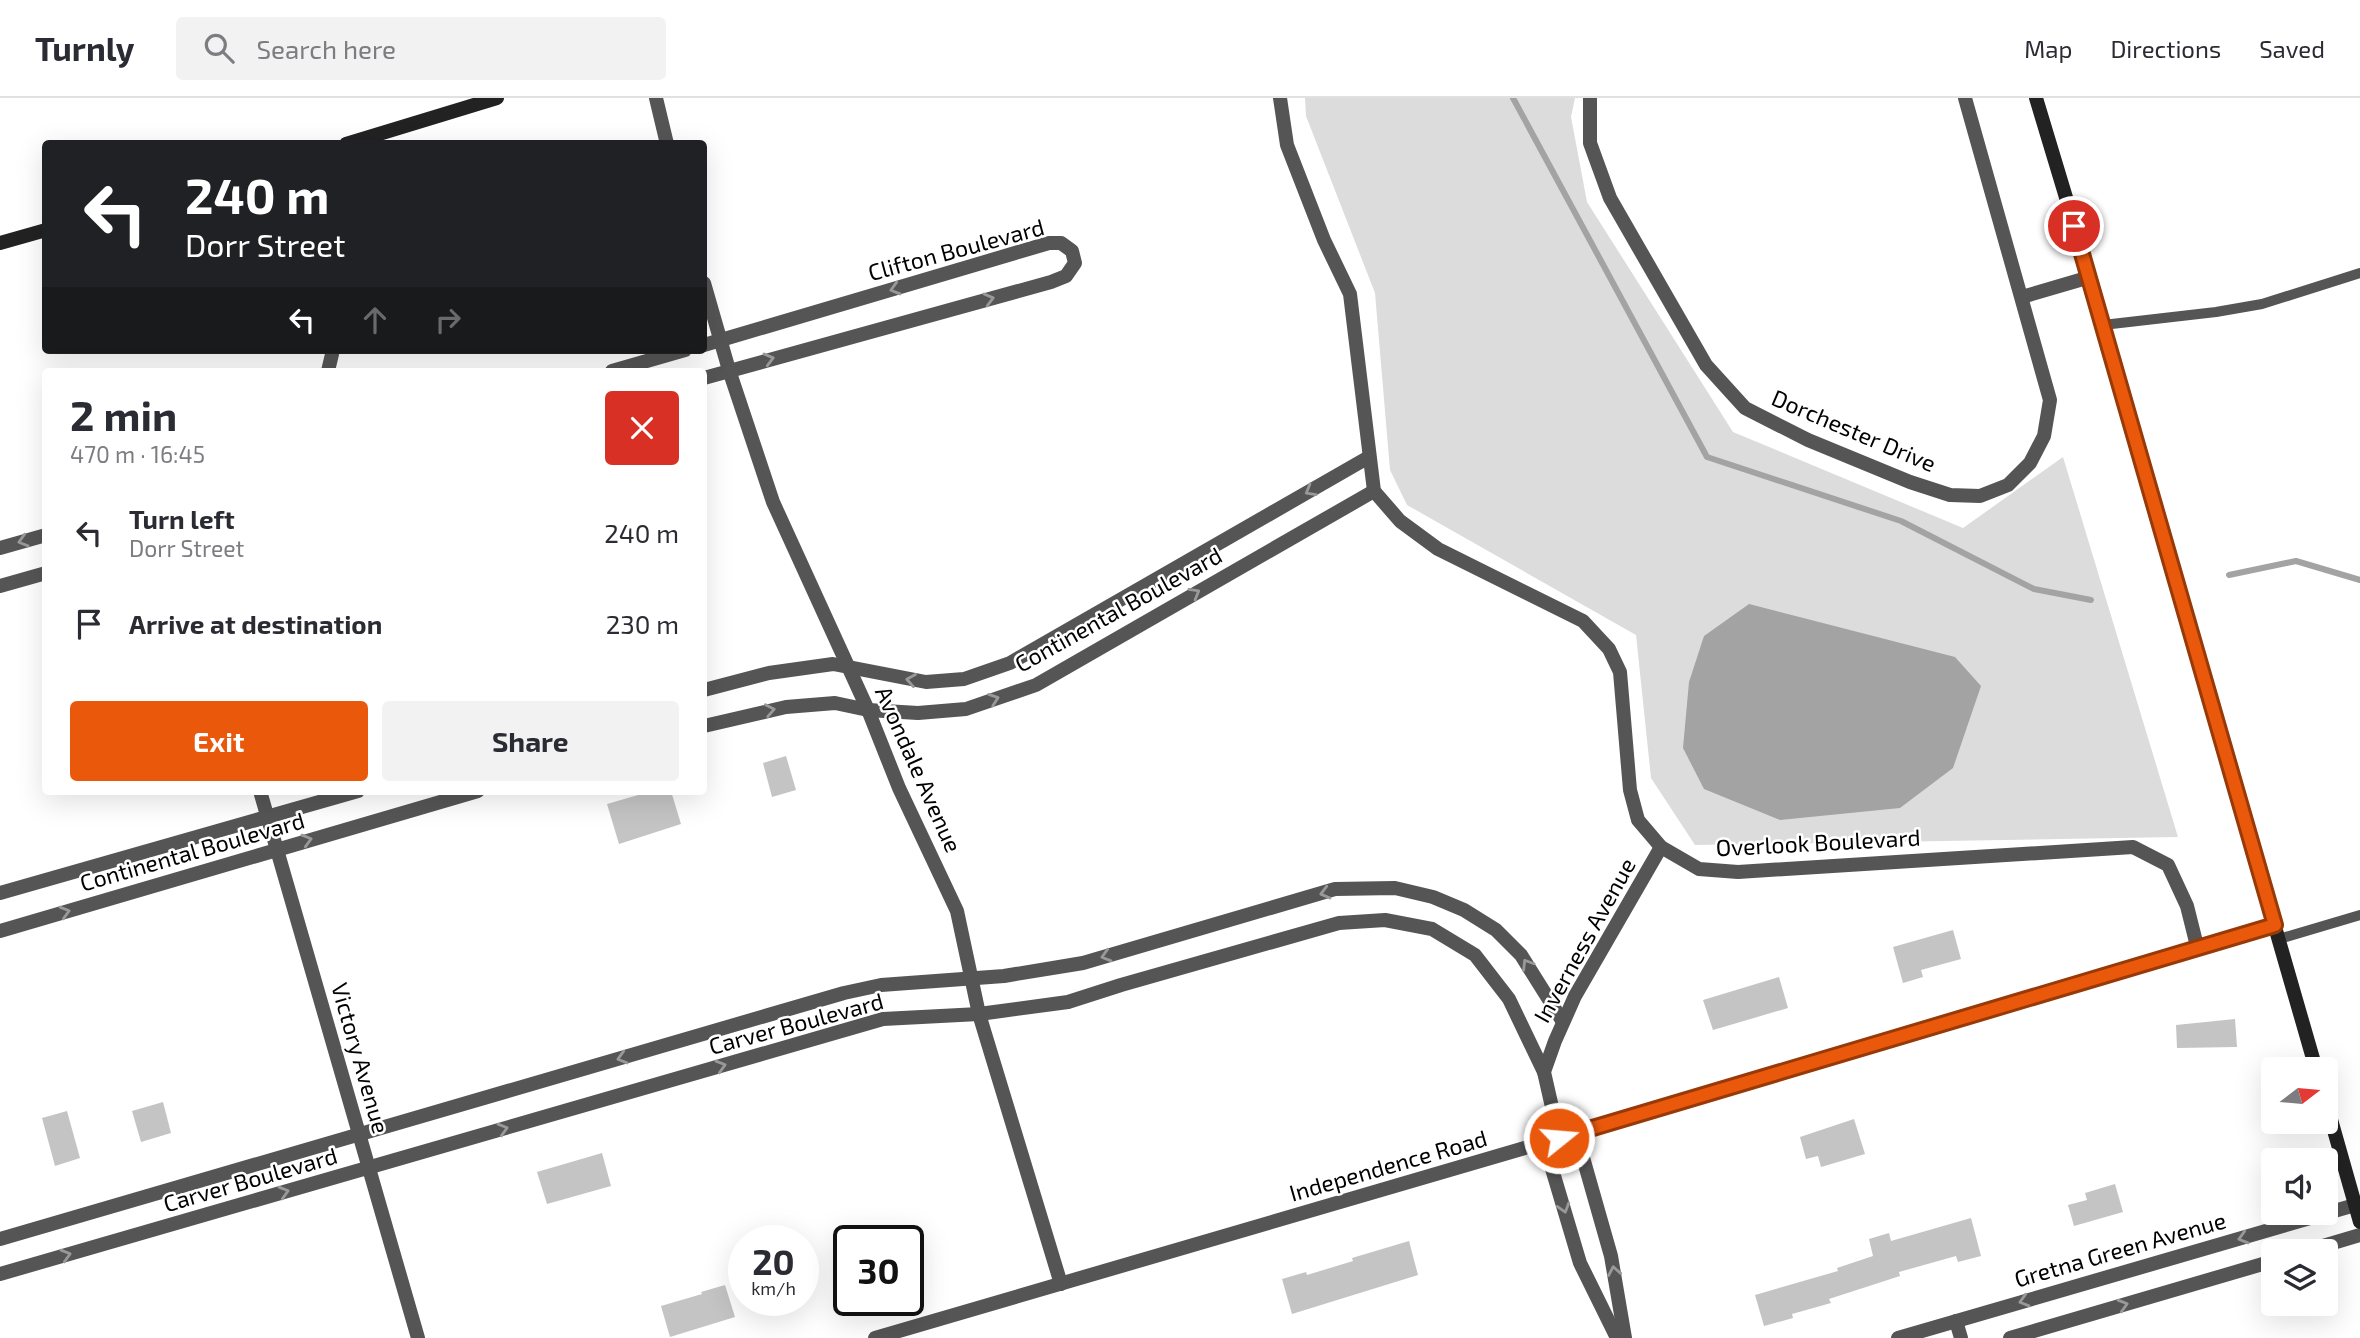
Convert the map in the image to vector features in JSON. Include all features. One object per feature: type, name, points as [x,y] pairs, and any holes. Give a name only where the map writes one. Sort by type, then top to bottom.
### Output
[{"type":"main road","points":[[359,140],[497,98]]},
{"type":"main road","points":[[2036,98],[2090,277],[2313,1057]]},
{"type":"main road","points":[[0,243],[42,231]]},
{"type":"main road","points":[[2335,1134],[2360,1222]]},
{"type":"street","points":[[656,98],[666,140]]},
{"type":"street","points":[[1280,98],[1287,145],[1324,240],[1350,294],[1374,491]]},
{"type":"street","name":"Dorchester Drive","points":[[1590,98],[1590,143],[1610,198],[1706,365],[1745,408],[1808,439],[1910,482],[1950,495],[1980,496],[2008,485],[2030,463],[2044,436],[2050,400],[1965,98]]},
{"type":"street","name":"Clifton Boulevard","points":[[707,344],[1049,243],[1062,243],[1072,251],[1075,263],[1066,276],[1051,282],[707,377]]},
{"type":"street","points":[[2022,297],[2090,277]]},
{"type":"street","name":"Avondale Avenue","points":[[707,294],[773,502],[868,710],[899,788],[957,911],[979,1014],[1061,1284]]},
{"type":"street","points":[[622,368],[671,354]]},
{"type":"street","name":"Continental Boulevard","points":[[707,689],[769,673],[833,664],[926,682],[964,679],[1010,663],[1369,457]]},
{"type":"street","name":"Continental Boulevard","points":[[707,725],[786,707],[835,702],[868,710],[918,713],[966,709],[1036,685],[1374,491]]},
{"type":"street","name":"Overlook Boulevard","points":[[1374,491],[1400,521],[1438,550],[1583,621],[1609,649],[1620,672],[1630,790],[1637,820],[1661,847],[1699,869],[1738,872],[2133,847],[2168,865],[2187,906],[2197,946]]},
{"type":"street","points":[[0,548],[42,536]]},
{"type":"street","points":[[0,586],[42,574]]},
{"type":"street","name":"Victory Avenue","points":[[261,795],[418,1338]]},
{"type":"street","name":"Continental Boulevard","points":[[0,893],[344,795]]},
{"type":"street","name":"Continental Boulevard","points":[[0,931],[464,795]]},
{"type":"street","name":"Inverness Avenue","points":[[1544,1072],[1575,996],[1661,847]]},
{"type":"street","name":"Carver Boulevard","points":[[0,1239],[844,993],[881,985],[1004,976],[1083,963],[1335,889],[1395,888],[1433,897],[1464,911],[1496,930],[1521,955],[1563,1022]]},
{"type":"street","name":"Carver Boulevard","points":[[0,1274],[883,1019],[979,1014],[1068,1002],[1339,923],[1385,920],[1432,929],[1475,955],[1509,999],[1544,1072]]},
{"type":"street","name":"Independence Road","points":[[875,1338],[2275,925]]},
{"type":"street","points":[[1544,1072],[1559,1138]]},
{"type":"street","points":[[1576,1133],[1611,1256],[1625,1338]]},
{"type":"street","points":[[1544,1142],[1580,1263],[1617,1338]]},
{"type":"street","name":"Gretna Green Avenue","points":[[1907,1337],[2355,1205]]},
{"type":"street","points":[[2338,1242],[2360,1235]]},
{"type":"street","points":[[2010,1338],[2261,1265]]},
{"type":"street","points":[[1956,1321],[1961,1338]]},
{"type":"lane","points":[[2103,324],[2216,312],[2262,304],[2360,273]]},
{"type":"lane","points":[[2279,939],[2360,915]]},
{"type":"shaded area","points":[[1305,98],[1575,98],[1571,117],[1587,202],[1733,432],[1963,528],[2063,457],[2178,837],[1695,845],[1651,778],[1636,635],[1407,505],[1390,470],[1375,293],[1306,116]]},
{"type":"shaded area","points":[[1749,604],[1955,657],[1981,686],[1953,768],[1900,808],[1780,820],[1704,789],[1683,748],[1689,682],[1704,636]]},
{"type":"building","points":[[786,756],[796,790],[772,797],[763,763]]},
{"type":"building","points":[[638,795],[672,795],[681,824],[619,844],[607,804]]},
{"type":"building","points":[[1953,930],[1961,959],[1921,970],[1923,977],[1903,983],[1893,947]]},
{"type":"building","points":[[1779,977],[1788,1008],[1713,1030],[1703,1000]]},
{"type":"building","points":[[2235,1019],[2237,1047],[2177,1048],[2176,1025]]},
{"type":"building","points":[[163,1102],[171,1133],[141,1142],[132,1111]]},
{"type":"building","points":[[67,1111],[80,1158],[55,1166],[42,1118]]},
{"type":"building","points":[[1854,1119],[1865,1154],[1821,1167],[1818,1156],[1806,1159],[1800,1137]]},
{"type":"building","points":[[602,1153],[611,1186],[547,1204],[537,1172]]},
{"type":"building","points":[[2115,1184],[2123,1212],[2074,1226],[2068,1205],[2087,1200],[2085,1193]]},
{"type":"building","points":[[1971,1218],[1981,1256],[1958,1262],[1956,1256],[1899,1272],[1900,1276],[1829,1299],[1831,1303],[1792,1314],[1793,1318],[1764,1326],[1755,1295],[1838,1271],[1837,1268],[1873,1256],[1869,1239],[1889,1233],[1891,1241]]},
{"type":"building","points":[[1409,1241],[1418,1275],[1292,1314],[1282,1279],[1306,1272],[1307,1275]]},
{"type":"building","points":[[725,1285],[728,1316],[735,1317],[670,1337],[661,1306],[702,1294],[701,1292]]},
{"type":"waterway","points":[[1513,98],[1707,457],[1901,521],[2034,589],[2091,600]]},
{"type":"waterway","points":[[2229,575],[2296,561],[2360,580]]},
{"type":"route","points":[[1559,1138],[2197,946],[2275,925],[2074,226]]}]
